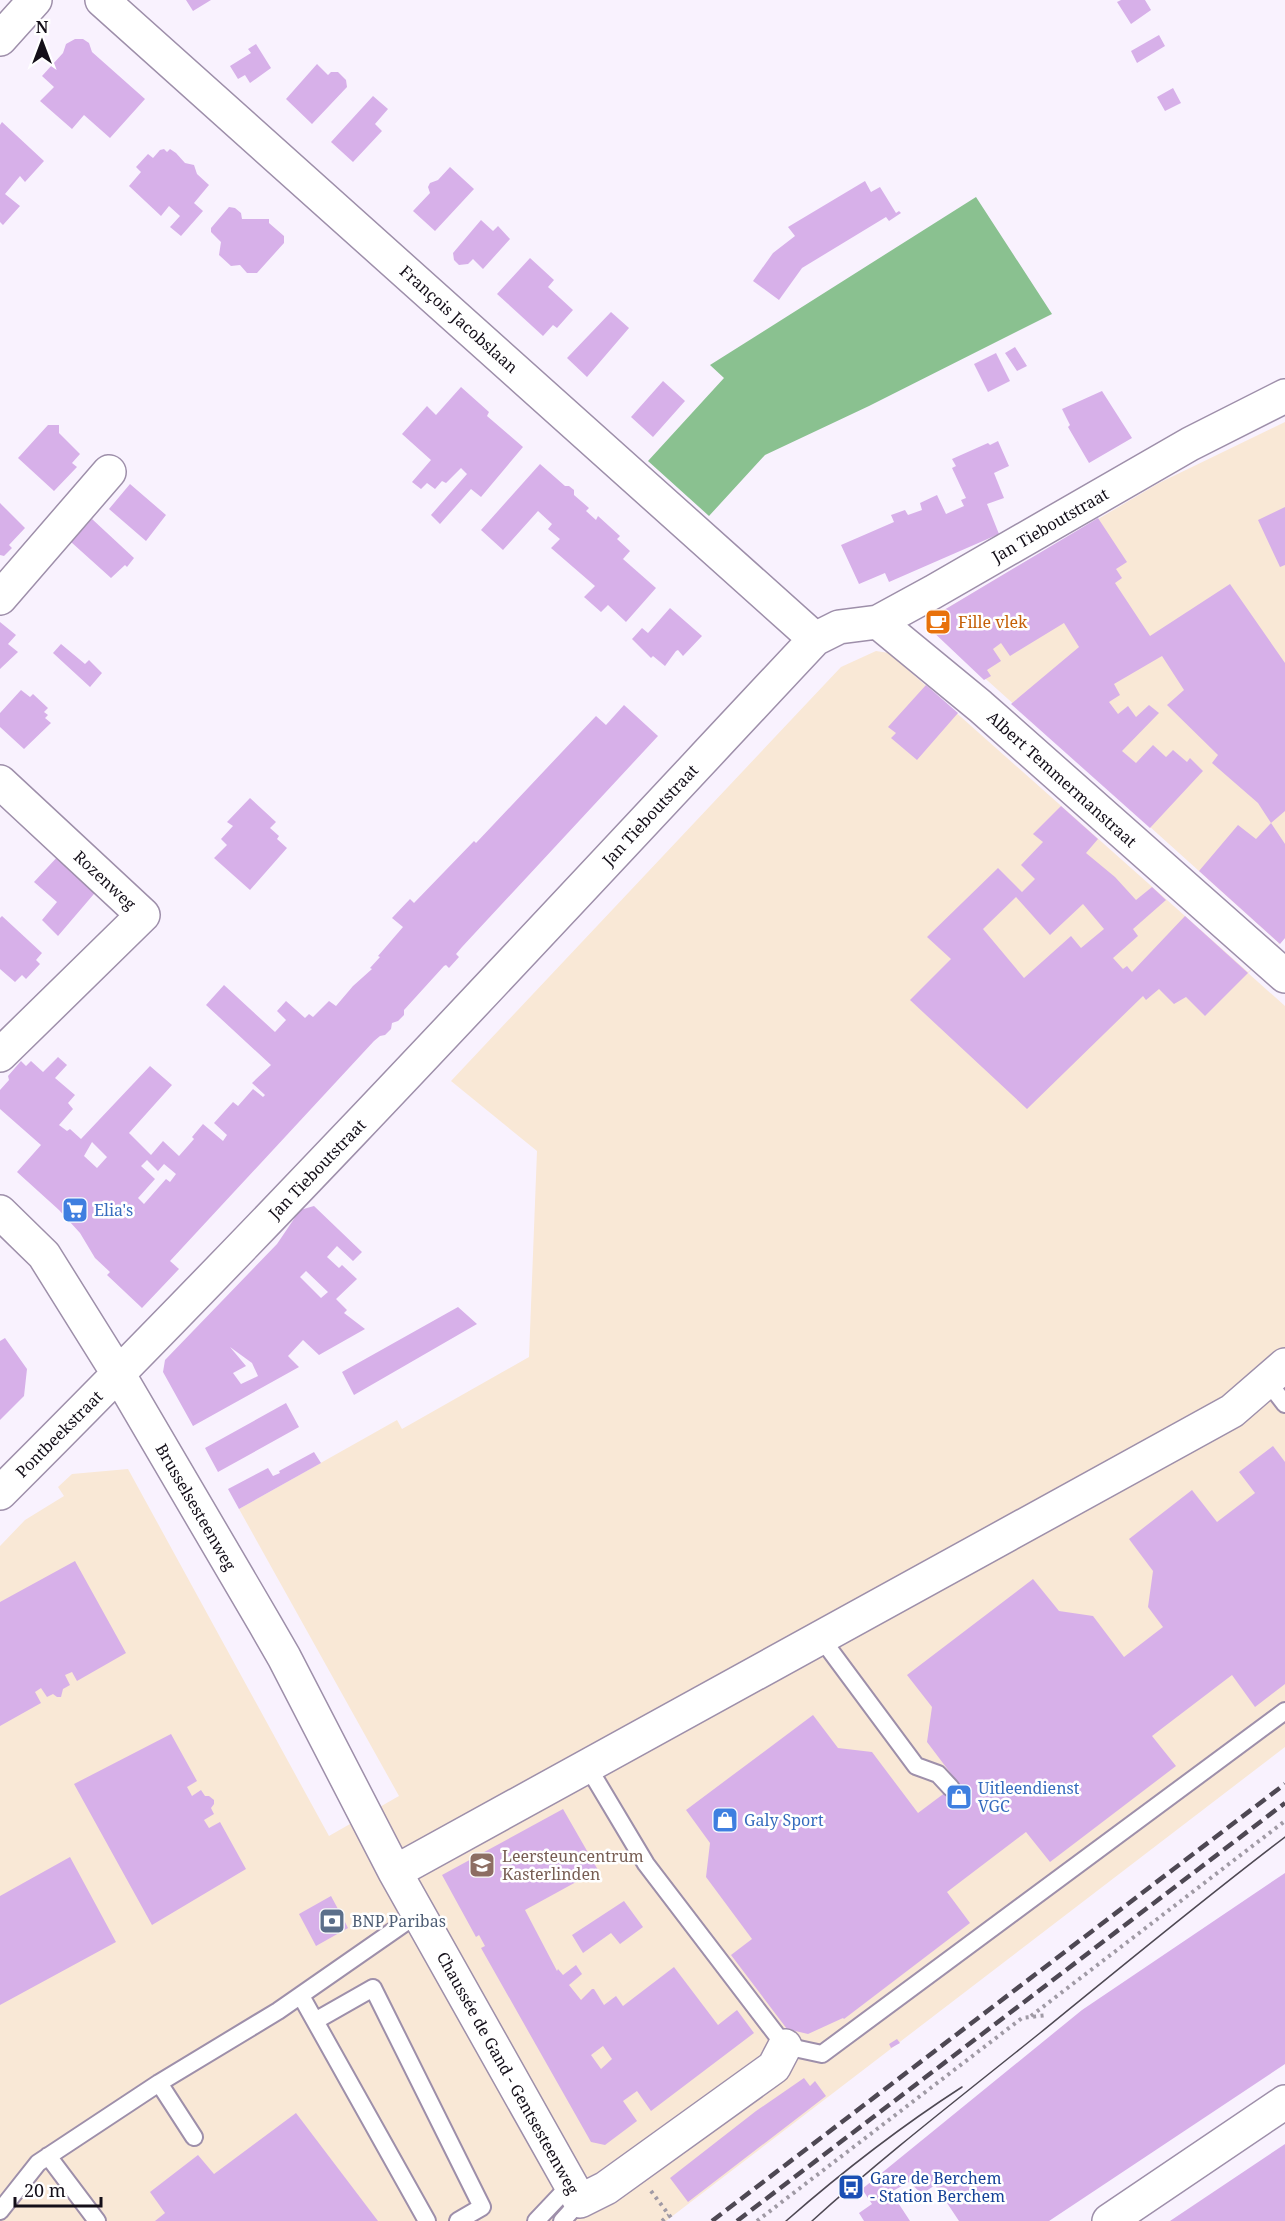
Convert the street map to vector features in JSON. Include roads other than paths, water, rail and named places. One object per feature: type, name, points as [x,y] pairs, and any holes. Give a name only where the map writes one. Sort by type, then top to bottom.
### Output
[{"type":"street","points":[[0,39],[34,0]]},
{"type":"street","name":"François Jacobslaan","points":[[102,0],[815,639]]},
{"type":"street","name":"Jan Tieboutstraat","points":[[119,1375],[310,1177],[815,639],[839,627],[878,622],[1190,444],[1285,396]]},
{"type":"street","points":[[0,598],[109,472]]},
{"type":"street","name":"Albert Temmermanstraat","points":[[878,622],[980,706],[1285,976]]},
{"type":"street","name":"Rozenweg","points":[[0,782],[142,915],[0,1055]]},
{"type":"street","name":"Brusselsesteenweg","points":[[0,1212],[44,1255],[119,1375],[284,1657],[368,1818]]},
{"type":"street","name":"Pontbeekstraat","points":[[0,1493],[119,1375]]},
{"type":"street","points":[[395,1872],[822,1638],[1279,1383]]},
{"type":"street","name":"Chaussée de Gand - Gentsesteenweg","points":[[368,1818],[571,2202]]},
{"type":"street","points":[[571,2202],[606,2188],[774,2067],[785,2046]]},
{"type":"street","points":[[1108,2221],[1285,2102]]},
{"type":"lane","points":[[822,1638],[916,1766],[938,1774],[951,1788]]},
{"type":"lane","points":[[588,1767],[646,1864],[785,2046],[822,2054],[1285,1711]]},
{"type":"lane","points":[[0,2211],[38,2163],[159,2083],[301,1996],[419,1913]]},
{"type":"lane","points":[[315,2021],[373,1988],[482,2207],[458,2221]]},
{"type":"lane","points":[[301,1996],[427,2221]]},
{"type":"lane","points":[[159,2083],[194,2137]]},
{"type":"lane","points":[[48,2156],[97,2221]]},
{"type":"lane","points":[[536,2221],[571,2202]]},
{"type":"tram line","points":[[812,2221],[924,2126],[1192,1909],[1285,1837]]},
{"type":"tram line","points":[[786,2221],[872,2151],[962,2087]]},
{"type":"railway","points":[[712,2221],[1285,1784]]},
{"type":"railway","points":[[737,2221],[1285,1803]]},
{"type":"place","name":"Fille vlek","points":[[938,622]]},
{"type":"place","name":"Elia's","points":[[75,1210]]},
{"type":"place","name":"Uitleendienst VGC","points":[[959,1797]]},
{"type":"place","name":"Galy Sport","points":[[725,1820]]},
{"type":"place","name":"Leersteuncentrum Kasterlinden","points":[[482,1865]]},
{"type":"place","name":"BNP Paribas","points":[[332,1921]]},
{"type":"place","name":"Gare de Berchem - Station Berchem","points":[[851,2187]]}]
